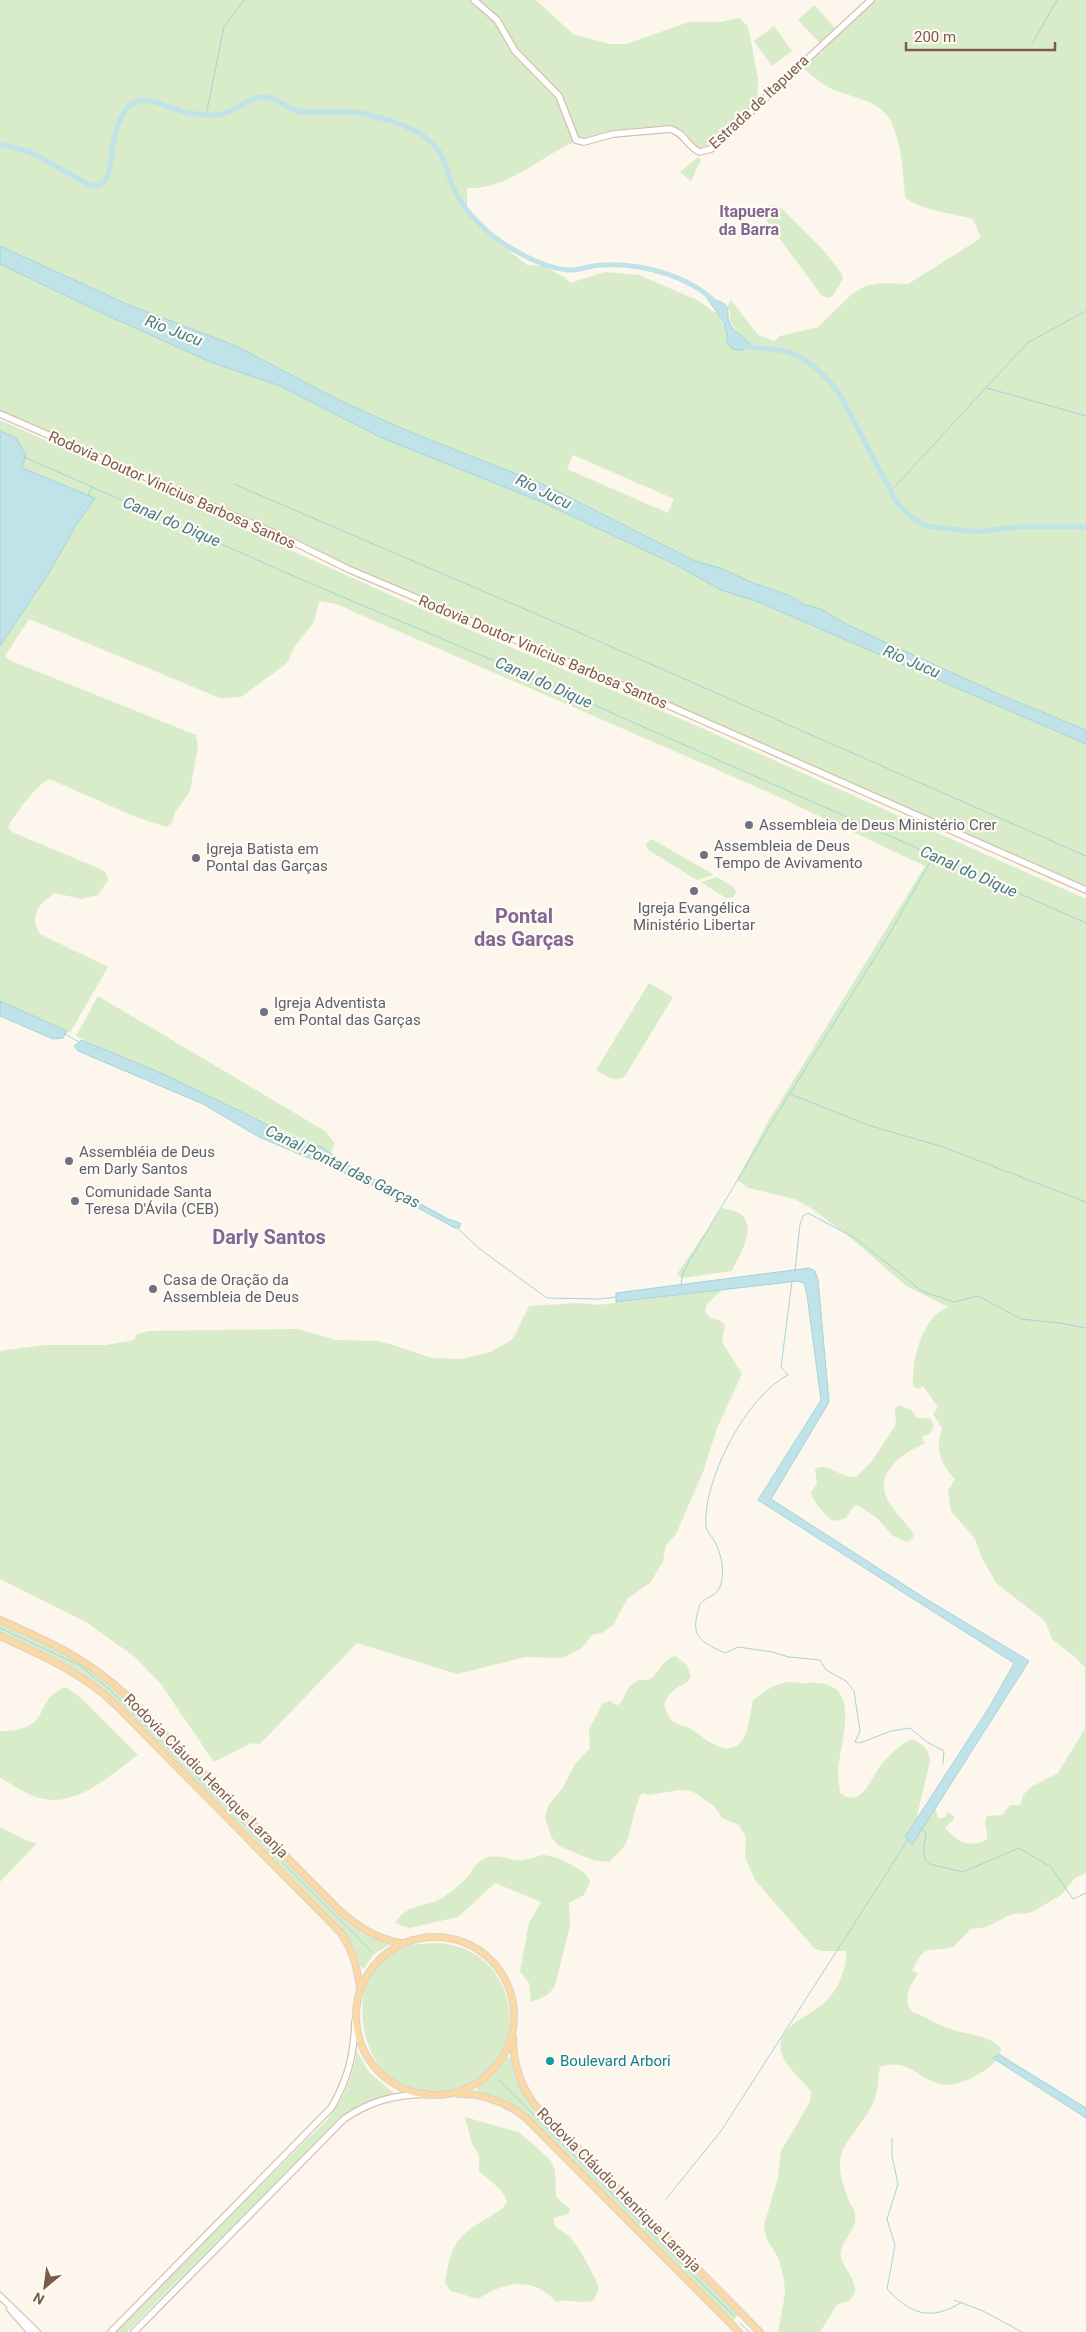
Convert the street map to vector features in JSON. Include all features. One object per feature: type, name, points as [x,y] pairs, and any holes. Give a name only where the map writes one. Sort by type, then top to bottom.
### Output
[{"type":"main road","name":"Estrada de Itapuera","points":[[474,0],[497,20],[515,52],[559,96],[576,140],[584,142],[613,134],[670,129],[677,131],[694,149],[700,152],[711,149],[720,142],[870,0]]},
{"type":"main road","name":"Rodovia Doutor Vinícius Barbosa Santos","points":[[0,414],[283,537],[348,569],[622,685],[1086,890]]},
{"type":"main road","name":"Rodovia Cláudio Henrique Laranja","points":[[0,1620],[73,1654],[101,1673],[127,1696],[338,1909],[368,1932],[386,1940],[402,1943]]},
{"type":"main road","name":"Rodovia Cláudio Henrique Laranja","points":[[0,1636],[67,1667],[91,1683],[116,1705],[341,1933],[351,1948],[357,1966],[360,1988]]},
{"type":"main road","points":[[111,2332],[331,2108],[343,2087],[351,2064],[357,1999],[360,1988],[378,1960],[402,1943],[423,1937],[441,1937],[464,1942],[484,1954],[500,1971],[508,1984],[514,2007],[513,2029],[506,2051],[488,2075],[469,2087],[448,2094],[425,2094],[382,2100],[369,2104],[344,2119],[134,2332]]},
{"type":"main road","points":[[355,2022],[361,2044],[377,2070],[396,2085],[425,2094]]},
{"type":"main road","name":"Rodovia Cláudio Henrique Laranja","points":[[513,2029],[517,2070],[522,2085],[535,2105],[760,2332]]},
{"type":"main road","name":"Rodovia Cláudio Henrique Laranja","points":[[448,2094],[474,2094],[490,2098],[506,2104],[525,2117],[739,2332]]},
{"type":"main road","points":[[0,2296],[37,2332]]},
{"type":"main road","points":[[5,2301],[13,2314],[30,2332]]},
{"type":"green space","points":[[0,0],[536,0],[573,34],[610,44],[626,44],[689,22],[720,22],[739,18],[748,26],[758,79],[757,103],[722,138],[706,148],[697,150],[670,127],[633,128],[594,135],[560,149],[509,179],[481,187],[467,188],[467,211],[476,224],[527,265],[543,266],[566,278],[570,283],[605,272],[639,275],[697,300],[714,312],[717,312],[723,325],[738,332],[730,322],[730,312],[727,307],[731,300],[758,335],[774,341],[780,336],[818,327],[852,294],[865,286],[880,283],[908,284],[981,238],[973,219],[926,208],[917,205],[905,197],[898,140],[891,122],[880,109],[873,104],[828,87],[801,67],[816,53],[822,53],[821,48],[870,0],[1086,0],[1086,730],[1001,695],[850,626],[821,609],[802,604],[792,596],[695,561],[547,486],[410,432],[343,402],[236,346],[129,305],[0,246]],"holes":[[[573,455],[674,499],[668,513],[567,469]]]},
{"type":"green space","points":[[814,5],[836,29],[821,44],[798,20]]},
{"type":"green space","points":[[774,26],[792,51],[772,66],[754,41]]},
{"type":"green space","points":[[698,157],[701,160],[691,181],[680,172]]},
{"type":"green space","points":[[770,205],[776,205],[783,210],[824,251],[842,274],[843,279],[833,296],[827,298],[822,296],[766,220],[765,214]]},
{"type":"green space","points":[[0,264],[104,314],[213,363],[280,386],[380,437],[544,503],[678,566],[721,590],[756,601],[1086,744],[1086,890],[447,611],[0,411]]},
{"type":"green space","points":[[0,420],[444,619],[697,726],[1086,899],[1086,1873],[1075,1878],[1061,1895],[1036,1910],[1029,1913],[1012,1914],[986,1927],[971,1929],[953,1947],[928,1950],[916,1962],[912,1971],[918,1973],[907,1997],[907,2002],[912,2012],[947,2028],[990,2040],[1001,2048],[1000,2055],[993,2058],[996,2061],[978,2075],[963,2082],[948,2085],[933,2082],[913,2070],[899,2065],[880,2067],[877,2089],[871,2108],[849,2139],[840,2160],[842,2181],[854,2211],[855,2221],[842,2247],[841,2258],[852,2279],[855,2293],[850,2300],[837,2305],[820,2332],[778,2332],[785,2294],[784,2280],[779,2259],[766,2238],[764,2225],[778,2178],[781,2151],[810,2102],[811,2092],[784,2059],[780,2048],[782,2038],[794,2023],[822,2005],[833,1993],[844,1969],[846,1951],[821,1951],[814,1948],[755,1880],[745,1857],[746,1837],[739,1825],[722,1818],[714,1806],[692,1791],[680,1790],[648,1795],[642,1793],[626,1843],[610,1862],[593,1860],[559,1846],[552,1838],[545,1818],[548,1806],[562,1789],[575,1764],[590,1748],[589,1729],[603,1703],[610,1701],[617,1705],[620,1704],[633,1683],[651,1679],[664,1663],[675,1656],[687,1665],[691,1676],[689,1681],[668,1696],[664,1705],[668,1716],[675,1722],[691,1729],[720,1747],[733,1747],[742,1741],[747,1730],[753,1700],[775,1686],[790,1682],[826,1684],[837,1690],[843,1700],[845,1713],[845,1727],[838,1770],[840,1793],[847,1797],[854,1798],[860,1795],[881,1765],[903,1744],[911,1739],[922,1745],[928,1753],[930,1761],[916,1820],[905,1837],[912,1844],[935,1806],[938,1819],[945,1817],[948,1812],[954,1816],[954,1819],[945,1828],[958,1840],[974,1844],[986,1840],[985,1822],[987,1816],[1002,1815],[1010,1805],[1020,1805],[1024,1794],[1031,1787],[1058,1773],[1085,1729],[1085,1668],[1075,1657],[1052,1639],[1045,1621],[996,1583],[982,1558],[975,1539],[951,1511],[948,1491],[955,1479],[940,1455],[939,1443],[942,1428],[933,1414],[938,1407],[923,1386],[919,1389],[913,1386],[915,1357],[921,1337],[931,1320],[948,1307],[906,1286],[851,1238],[811,1208],[794,1199],[748,1188],[737,1180],[766,1125],[925,866],[766,791],[336,604],[319,602],[314,622],[295,646],[287,663],[241,697],[220,698],[29,619],[5,656],[9,660],[196,735],[198,746],[190,791],[175,812],[172,823],[166,827],[136,817],[49,779],[38,787],[26,800],[8,827],[12,832],[105,871],[108,880],[98,895],[81,899],[55,893],[44,901],[35,916],[40,934],[108,967],[70,1033],[0,1001],[0,646],[49,573],[76,525],[22,468],[16,438],[0,431]]},
{"type":"green space","points":[[650,840],[654,840],[714,875],[697,880],[648,850],[646,844]]},
{"type":"green space","points":[[717,877],[733,887],[736,892],[734,897],[726,898],[701,882]]},
{"type":"green space","points":[[649,983],[673,997],[625,1076],[618,1079],[610,1078],[596,1070]]},
{"type":"green space","points":[[98,996],[325,1131],[335,1143],[331,1152],[76,1036]]},
{"type":"green space","points":[[722,1208],[740,1213],[747,1223],[747,1237],[732,1271],[683,1278],[677,1274]]},
{"type":"green space","points":[[722,1290],[707,1304],[705,1312],[710,1318],[719,1320],[725,1325],[722,1342],[742,1374],[717,1428],[703,1472],[676,1534],[666,1545],[663,1561],[650,1583],[628,1598],[613,1625],[602,1633],[592,1635],[582,1648],[562,1658],[525,1657],[457,1674],[357,1643],[260,1744],[252,1743],[214,1762],[160,1683],[135,1657],[86,1622],[0,1579],[0,1351],[44,1345],[106,1345],[134,1340],[137,1334],[149,1331],[297,1329],[336,1340],[377,1341],[432,1358],[461,1359],[491,1352],[513,1339],[529,1306],[578,1303],[598,1305]]},
{"type":"green space","points":[[898,1405],[911,1410],[917,1418],[930,1418],[934,1426],[930,1433],[922,1437],[925,1443],[898,1459],[886,1475],[884,1484],[885,1494],[890,1504],[914,1535],[913,1539],[907,1542],[893,1536],[877,1518],[857,1505],[854,1506],[846,1518],[834,1521],[820,1508],[811,1492],[817,1484],[815,1469],[825,1467],[849,1477],[856,1477],[872,1461],[896,1424],[895,1410]]},
{"type":"green space","points":[[0,1624],[63,1652],[104,1679],[342,1918],[363,1934],[389,1945],[374,1954],[364,1968],[361,1967],[353,1946],[337,1923],[117,1703],[76,1670],[0,1633]]},
{"type":"green space","points":[[66,1687],[82,1699],[138,1755],[88,1790],[75,1796],[61,1799],[46,1799],[31,1795],[0,1778],[0,1731],[17,1730],[29,1726],[36,1721],[48,1699]]},
{"type":"green space","points":[[0,1827],[30,1842],[37,1843],[0,1882]]},
{"type":"green space","points":[[543,1855],[562,1860],[578,1868],[588,1877],[590,1882],[584,1895],[569,1903],[570,1925],[556,1982],[552,1990],[543,1997],[531,2002],[529,1983],[520,1971],[529,1923],[541,1902],[495,1883],[458,1917],[409,1928],[395,1923],[400,1916],[412,1908],[439,1900],[451,1892],[463,1882],[483,1859],[494,1856],[524,1860]]},
{"type":"green space","points":[[434,1943],[466,1950],[490,1966],[504,1989],[509,2016],[506,2043],[493,2066],[471,2083],[440,2091],[420,2090],[404,2085],[390,2076],[370,2050],[365,2034],[363,2016],[366,1980],[378,1959],[400,1947]]},
{"type":"green space","points":[[357,2051],[369,2072],[396,2095],[364,2103],[343,2115],[127,2332],[113,2332],[327,2120],[346,2088],[353,2070]]},
{"type":"green space","points":[[510,2057],[518,2083],[533,2109],[738,2315],[733,2321],[526,2114],[505,2100],[477,2091],[477,2088],[494,2075],[506,2058]]},
{"type":"green space","points":[[465,2117],[518,2132],[551,2161],[555,2170],[556,2197],[570,2209],[568,2214],[554,2218],[554,2221],[558,2228],[572,2239],[590,2268],[599,2288],[594,2300],[585,2302],[556,2302],[547,2293],[537,2288],[518,2284],[498,2288],[478,2299],[451,2291],[445,2283],[452,2252],[461,2238],[467,2231],[495,2214],[507,2202],[503,2193],[479,2171],[479,2155],[472,2144]]},
{"type":"water","name":"Rio Jucu","points":[[0,246],[129,305],[236,346],[343,402],[410,432],[547,486],[695,561],[720,568],[753,583],[791,596],[802,604],[821,609],[850,626],[1001,695],[1086,730],[1086,744],[756,601],[721,590],[678,566],[544,503],[380,437],[280,386],[213,363],[104,314],[0,264]]},
{"type":"water","points":[[707,298],[717,300],[727,306],[729,322],[734,330],[748,342],[751,348],[733,349],[726,341],[728,338],[724,323]]},
{"type":"water","points":[[0,431],[16,438],[26,455],[22,468],[95,498],[76,525],[49,573],[0,646]]},
{"type":"water","points":[[0,1001],[67,1031],[63,1038],[53,1039],[0,1016]]},
{"type":"water","points":[[82,1040],[163,1074],[302,1141],[322,1147],[344,1163],[448,1219],[460,1223],[460,1227],[455,1228],[387,1191],[259,1137],[203,1104],[78,1051],[74,1046]]},
{"type":"water","points":[[809,1268],[815,1271],[818,1280],[829,1402],[771,1499],[923,1597],[1029,1661],[912,1845],[905,1837],[990,1706],[1014,1663],[758,1500],[821,1400],[804,1283],[798,1281],[616,1302],[616,1293]]},
{"type":"water","points":[[1000,2055],[1086,2108],[1086,2118],[993,2058]]},
{"type":"waterway","points":[[206,115],[224,27],[244,0]]},
{"type":"waterway","points":[[1032,44],[1057,0]]},
{"type":"waterway","points":[[0,144],[30,152],[95,186],[101,185],[108,176],[114,140],[120,122],[125,111],[134,102],[150,101],[183,111],[214,115],[228,112],[256,98],[266,97],[303,112],[365,114],[403,125],[428,139],[442,156],[454,189],[465,207],[480,224],[507,246],[534,260],[560,269],[576,270],[593,266],[617,265],[632,266],[664,273],[693,285],[717,304]]},
{"type":"waterway","points":[[891,491],[1027,343],[1086,311]]},
{"type":"waterway","points":[[745,346],[779,350],[792,354],[808,362],[822,373],[839,393],[896,501],[910,515],[926,526],[977,532],[1016,527],[1086,527]]},
{"type":"waterway","points":[[987,388],[1086,416]]},
{"type":"waterway","name":"Canal do Dique","points":[[24,457],[305,581],[497,662],[1086,923]]},
{"type":"waterway","points":[[234,484],[571,629],[1086,856]]},
{"type":"waterway","points":[[88,495],[92,488]]},
{"type":"waterway","points":[[681,1285],[682,1276],[688,1263],[774,1119],[887,938],[933,857]]},
{"type":"waterway","name":"Canal Pontal das Garças","points":[[65,1034],[79,1042]]},
{"type":"waterway","points":[[790,1094],[868,1125],[943,1147],[1086,1202]]},
{"type":"waterway","name":"Canal Pontal das Garças","points":[[415,1201],[442,1216]]},
{"type":"waterway","points":[[795,1271],[800,1224],[803,1216],[808,1213],[855,1238],[922,1291],[954,1302],[978,1296],[1021,1319],[1086,1328]]},
{"type":"waterway","name":"Canal Pontal das Garças","points":[[457,1228],[481,1250],[547,1298],[600,1299],[616,1297]]},
{"type":"waterway","points":[[792,1281],[781,1367],[788,1375],[773,1385],[757,1401],[743,1420],[719,1464],[711,1487],[706,1527],[719,1550],[722,1579],[720,1588],[700,1604],[696,1630],[702,1640],[725,1653],[738,1647],[772,1652],[789,1657],[820,1660],[826,1670],[846,1681],[854,1691],[860,1731],[855,1742],[860,1743],[891,1731],[910,1728],[927,1742],[944,1751],[943,1764]]},
{"type":"waterway","points":[[0,1628],[79,1665],[108,1688],[371,1951]]},
{"type":"waterway","points":[[920,1828],[926,1833],[924,1853],[929,1864],[963,1872],[1019,1848],[1051,1867],[1073,1899],[1086,1893]]},
{"type":"waterway","points":[[666,2199],[721,2131],[908,1840]]},
{"type":"waterway","points":[[499,2080],[734,2316]]},
{"type":"waterway","points":[[892,2138],[892,2156],[898,2184],[887,2219],[895,2245],[887,2289],[904,2304],[922,2312],[940,2312],[962,2302]]},
{"type":"waterway","points":[[954,2300],[983,2311],[1022,2332]]},
{"type":"waterway","points":[[740,2323],[749,2332]]},
{"type":"place","name":"Assembleia de Deus Ministério Crer","points":[[749,825]]},
{"type":"place","name":"Assembleia de Deus Tempo de Avivamento","points":[[704,855]]},
{"type":"place","name":"Igreja Batista em Pontal das Garças","points":[[196,858]]},
{"type":"place","name":"Igreja Evangélica Ministério Libertar","points":[[694,891]]},
{"type":"place","name":"Igreja Adventista em Pontal das Garças","points":[[264,1012]]},
{"type":"place","name":"Assembléia de Deus em Darly Santos","points":[[69,1161]]},
{"type":"place","name":"Comunidade Santa Teresa D'Ávila (CEB)","points":[[75,1201]]},
{"type":"place","name":"Casa de Oração da Assembleia de Deus","points":[[153,1289]]},
{"type":"place","name":"Boulevard Arbori","points":[[550,2061]]},
{"type":"district","name":"Itapuera da Barra","points":[[749,220]]},
{"type":"district","name":"Pontal das Garças","points":[[524,928]]},
{"type":"district","name":"Darly Santos","points":[[269,1237]]}]
